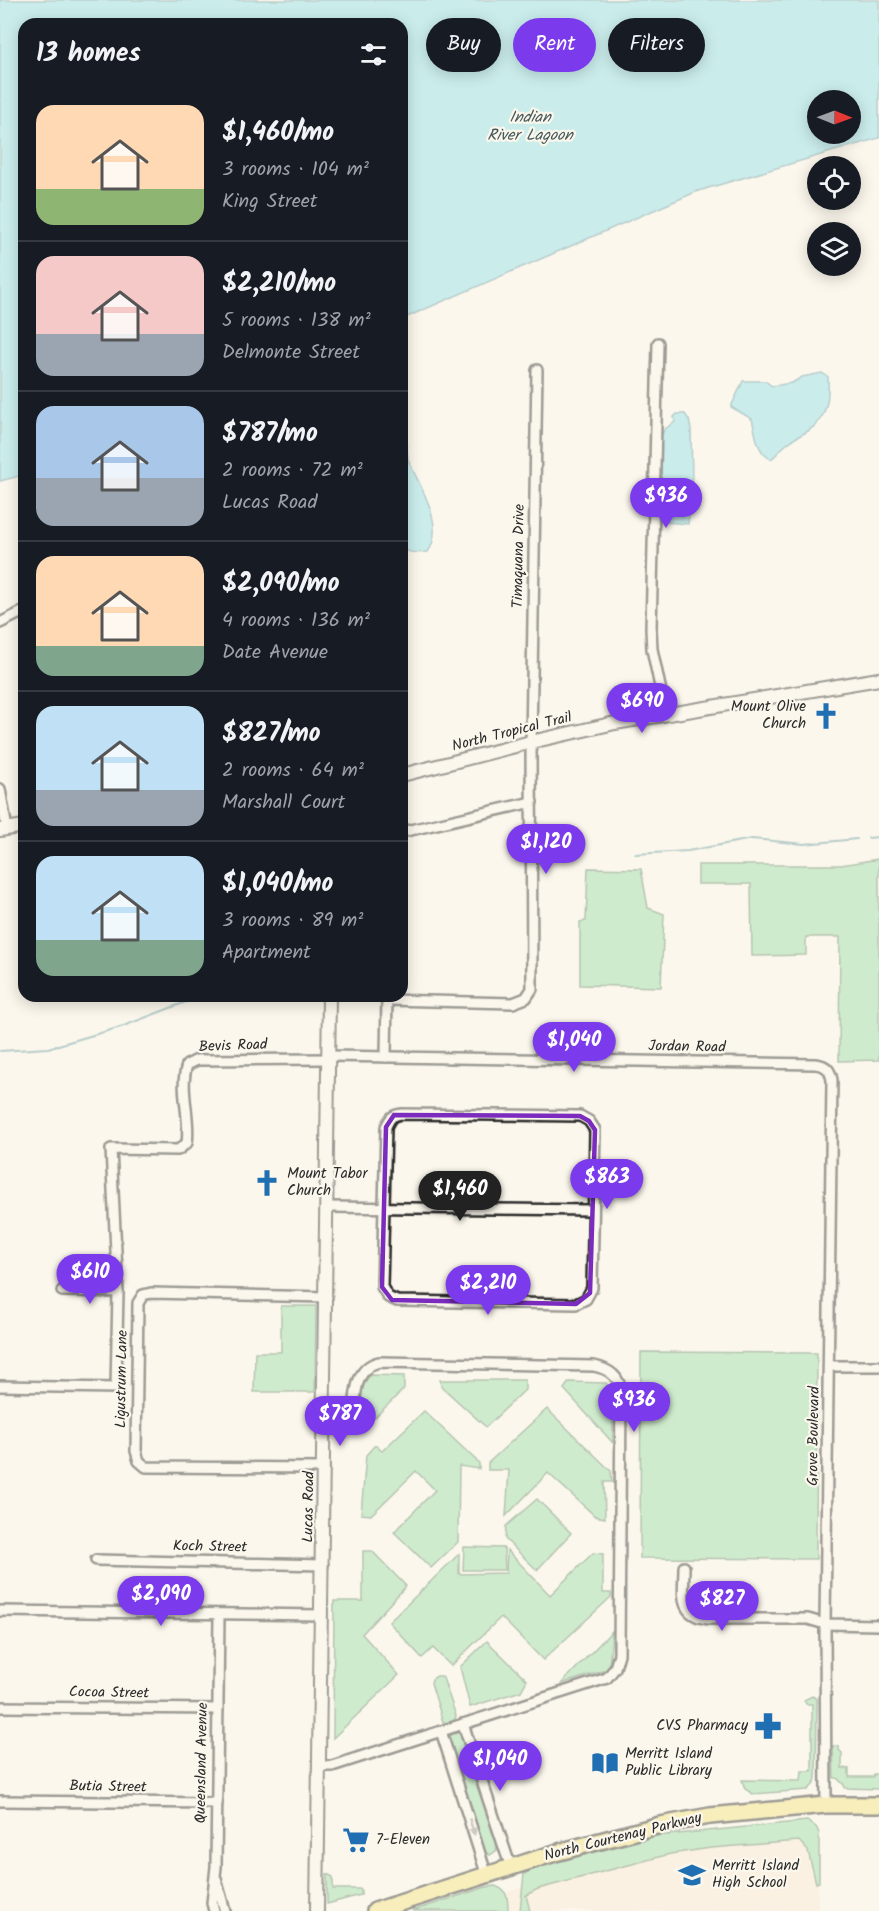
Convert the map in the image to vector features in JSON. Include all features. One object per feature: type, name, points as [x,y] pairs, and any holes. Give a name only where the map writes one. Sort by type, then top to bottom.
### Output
[{"type":"main road","name":"North Courtenay Parkway","points":[[375,1911],[555,1853],[687,1819],[826,1805],[879,1805]]},
{"type":"street","points":[[658,344],[651,629],[652,649],[666,715]]},
{"type":"street","name":"Timaquana Drive","points":[[408,999],[513,1003],[526,998],[532,989],[531,742],[537,370]]},
{"type":"street","points":[[0,623],[18,614]]},
{"type":"street","name":"North Tropical Trail","points":[[408,774],[531,742],[615,723],[879,679]]},
{"type":"street","points":[[0,789],[4,830]]},
{"type":"street","points":[[408,831],[532,802]]},
{"type":"street","name":"Lucas Road","points":[[317,1911],[327,1297],[329,1002]]},
{"type":"street","points":[[387,1002],[387,1057]]},
{"type":"street","name":"Jordan Road","points":[[328,1057],[815,1064],[825,1065],[828,1069]]},
{"type":"street","name":"Bevis Road","points":[[0,1386],[116,1388],[118,1292],[111,1149],[178,1150],[187,1143],[189,1130],[184,1075],[187,1065],[196,1060],[328,1057]]},
{"type":"street","name":"Grove Boulevard","points":[[826,1805],[825,1624],[832,1080],[828,1069]]},
{"type":"street","points":[[394,1115],[580,1116],[589,1121],[595,1130],[592,1288],[586,1299],[576,1304],[398,1301],[388,1297],[382,1287],[384,1207],[386,1128],[389,1119],[394,1115]]},
{"type":"street","points":[[327,1207],[593,1210]]},
{"type":"street","points":[[63,1291],[118,1292]]},
{"type":"street","name":"Ligustrum Lane","points":[[324,1468],[146,1467],[139,1461],[136,1451],[138,1303],[143,1295],[151,1293],[327,1297]]},
{"type":"street","points":[[320,1767],[332,1766],[607,1678],[617,1664],[619,1654],[620,1384],[612,1373],[594,1366],[379,1362],[371,1364],[359,1378],[354,1428]]},
{"type":"street","points":[[830,1366],[879,1366]]},
{"type":"street","name":"Koch Street","points":[[96,1560],[323,1565]]},
{"type":"street","points":[[684,1567],[686,1609],[695,1617],[808,1619],[825,1624],[879,1624]]},
{"type":"street","points":[[0,1611],[322,1615]]},
{"type":"street","name":"Queensland Avenue","points":[[214,1911],[212,1903],[216,1876],[219,1614]]},
{"type":"street","name":"Cocoa Street","points":[[0,1707],[218,1709]]},
{"type":"street","points":[[463,1724],[511,1868]]},
{"type":"street","points":[[441,1731],[487,1876]]},
{"type":"street","name":"Butia Street","points":[[0,1801],[217,1803]]},
{"type":"street","points":[[216,1876],[225,1911]]},
{"type":"highlighted area","points":[[394,1115],[580,1116],[589,1121],[595,1130],[590,1293],[576,1304],[392,1300],[382,1287],[386,1127]]},
{"type":"shaded area","name":"Merritt Island High School","points":[[807,1833],[819,1880],[818,1911],[449,1911],[531,1884],[657,1851]]},
{"type":"green space","points":[[879,859],[879,1060],[839,1061],[840,937],[806,937],[806,955],[752,956],[751,884],[698,884],[698,865],[841,865]]},
{"type":"green space","points":[[588,868],[641,869],[648,908],[664,914],[661,987],[580,985],[580,922],[586,921]]},
{"type":"green space","points":[[281,1306],[316,1306],[315,1392],[254,1392],[255,1352],[281,1352]]},
{"type":"green space","points":[[641,1352],[817,1353],[816,1559],[640,1558]]},
{"type":"green space","points":[[370,1375],[404,1376],[404,1389],[368,1424],[359,1424],[362,1386]]},
{"type":"green space","points":[[440,1380],[525,1380],[525,1390],[486,1427],[441,1386]]},
{"type":"green space","points":[[569,1382],[606,1383],[612,1391],[613,1443],[564,1389]]},
{"type":"green space","points":[[547,1409],[611,1471],[612,1482],[604,1482],[605,1518],[595,1516],[548,1473],[506,1516],[509,1470],[488,1470],[488,1463]]},
{"type":"green space","points":[[424,1411],[479,1463],[479,1469],[459,1466],[458,1542],[431,1568],[394,1532],[435,1490],[416,1471],[371,1515],[361,1514],[366,1455],[375,1445],[382,1451]]},
{"type":"green space","points":[[537,1499],[571,1533],[537,1570],[505,1539],[506,1526]]},
{"type":"green space","points":[[464,1547],[504,1548],[505,1570],[463,1570]]},
{"type":"green space","points":[[507,1550],[550,1595],[593,1553],[603,1554],[603,1593],[611,1593],[611,1597],[543,1660],[501,1617],[451,1666],[433,1648],[422,1658],[389,1622],[459,1554],[459,1574],[506,1573]]},
{"type":"green space","points":[[363,1551],[372,1551],[406,1586],[362,1634],[399,1675],[333,1738],[334,1601],[363,1601]]},
{"type":"green space","points":[[612,1631],[609,1669],[561,1684]]},
{"type":"green space","points":[[487,1641],[527,1680],[521,1691],[470,1707],[460,1667]]},
{"type":"green space","points":[[437,1676],[443,1678],[456,1716],[453,1723],[443,1722],[431,1683],[432,1679]]},
{"type":"green space","points":[[812,1696],[817,1699],[815,1783],[808,1790],[753,1794],[745,1789],[742,1780],[801,1781],[802,1771],[812,1771],[812,1704],[806,1704],[804,1700]]},
{"type":"green space","points":[[455,1732],[462,1734],[497,1847],[496,1851],[490,1855],[483,1851],[448,1738]]},
{"type":"green space","points":[[833,1746],[839,1746],[842,1753],[842,1768],[849,1769],[849,1777],[873,1777],[874,1774],[879,1774],[879,1789],[845,1788],[837,1778],[834,1778]]},
{"type":"green space","points":[[807,1821],[816,1827],[819,1833],[819,1882],[816,1883],[808,1851],[799,1841],[711,1848],[670,1854],[538,1889],[526,1895],[530,1911],[520,1911],[524,1874],[537,1867],[657,1836]]},
{"type":"green space","points":[[327,1874],[333,1877],[333,1889],[361,1889],[361,1895],[327,1904]]},
{"type":"green space","points":[[495,1886],[505,1893],[508,1911],[412,1911],[486,1887]]},
{"type":"water","name":"Indian River Lagoon","points":[[0,0],[879,0],[879,138],[861,143],[861,90],[807,90],[807,144],[859,144],[818,156],[807,156],[807,159],[698,191],[408,316],[408,18],[18,18],[18,476],[0,481]]},
{"type":"water","points":[[822,373],[828,377],[828,392],[826,407],[820,420],[771,459],[766,456],[759,447],[752,419],[731,407],[743,381],[765,381],[772,386],[792,383],[802,377]]},
{"type":"water","points":[[677,414],[685,414],[691,429],[692,484],[688,524],[666,522],[661,506],[661,436],[665,429],[675,422],[674,417]]},
{"type":"water","points":[[408,456],[425,494],[433,518],[434,530],[433,541],[428,552],[408,551]]},
{"type":"waterway","points":[[868,838],[879,837]]},
{"type":"waterway","points":[[635,854],[688,851],[752,839],[804,844],[857,839]]},
{"type":"waterway","points":[[0,1051],[48,1048],[121,1027],[186,1002]]},
{"type":"place","name":"Mount Olive Church","points":[[826,716]]},
{"type":"place","name":"Mount Tabor Church","points":[[267,1183]]},
{"type":"place","name":"CVS Pharmacy","points":[[768,1726]]},
{"type":"place","name":"Merritt Island Public Library","points":[[605,1763]]},
{"type":"place","name":"7-Eleven","points":[[356,1840]]},
{"type":"place","name":"Merritt Island High School","points":[[692,1875]]}]
